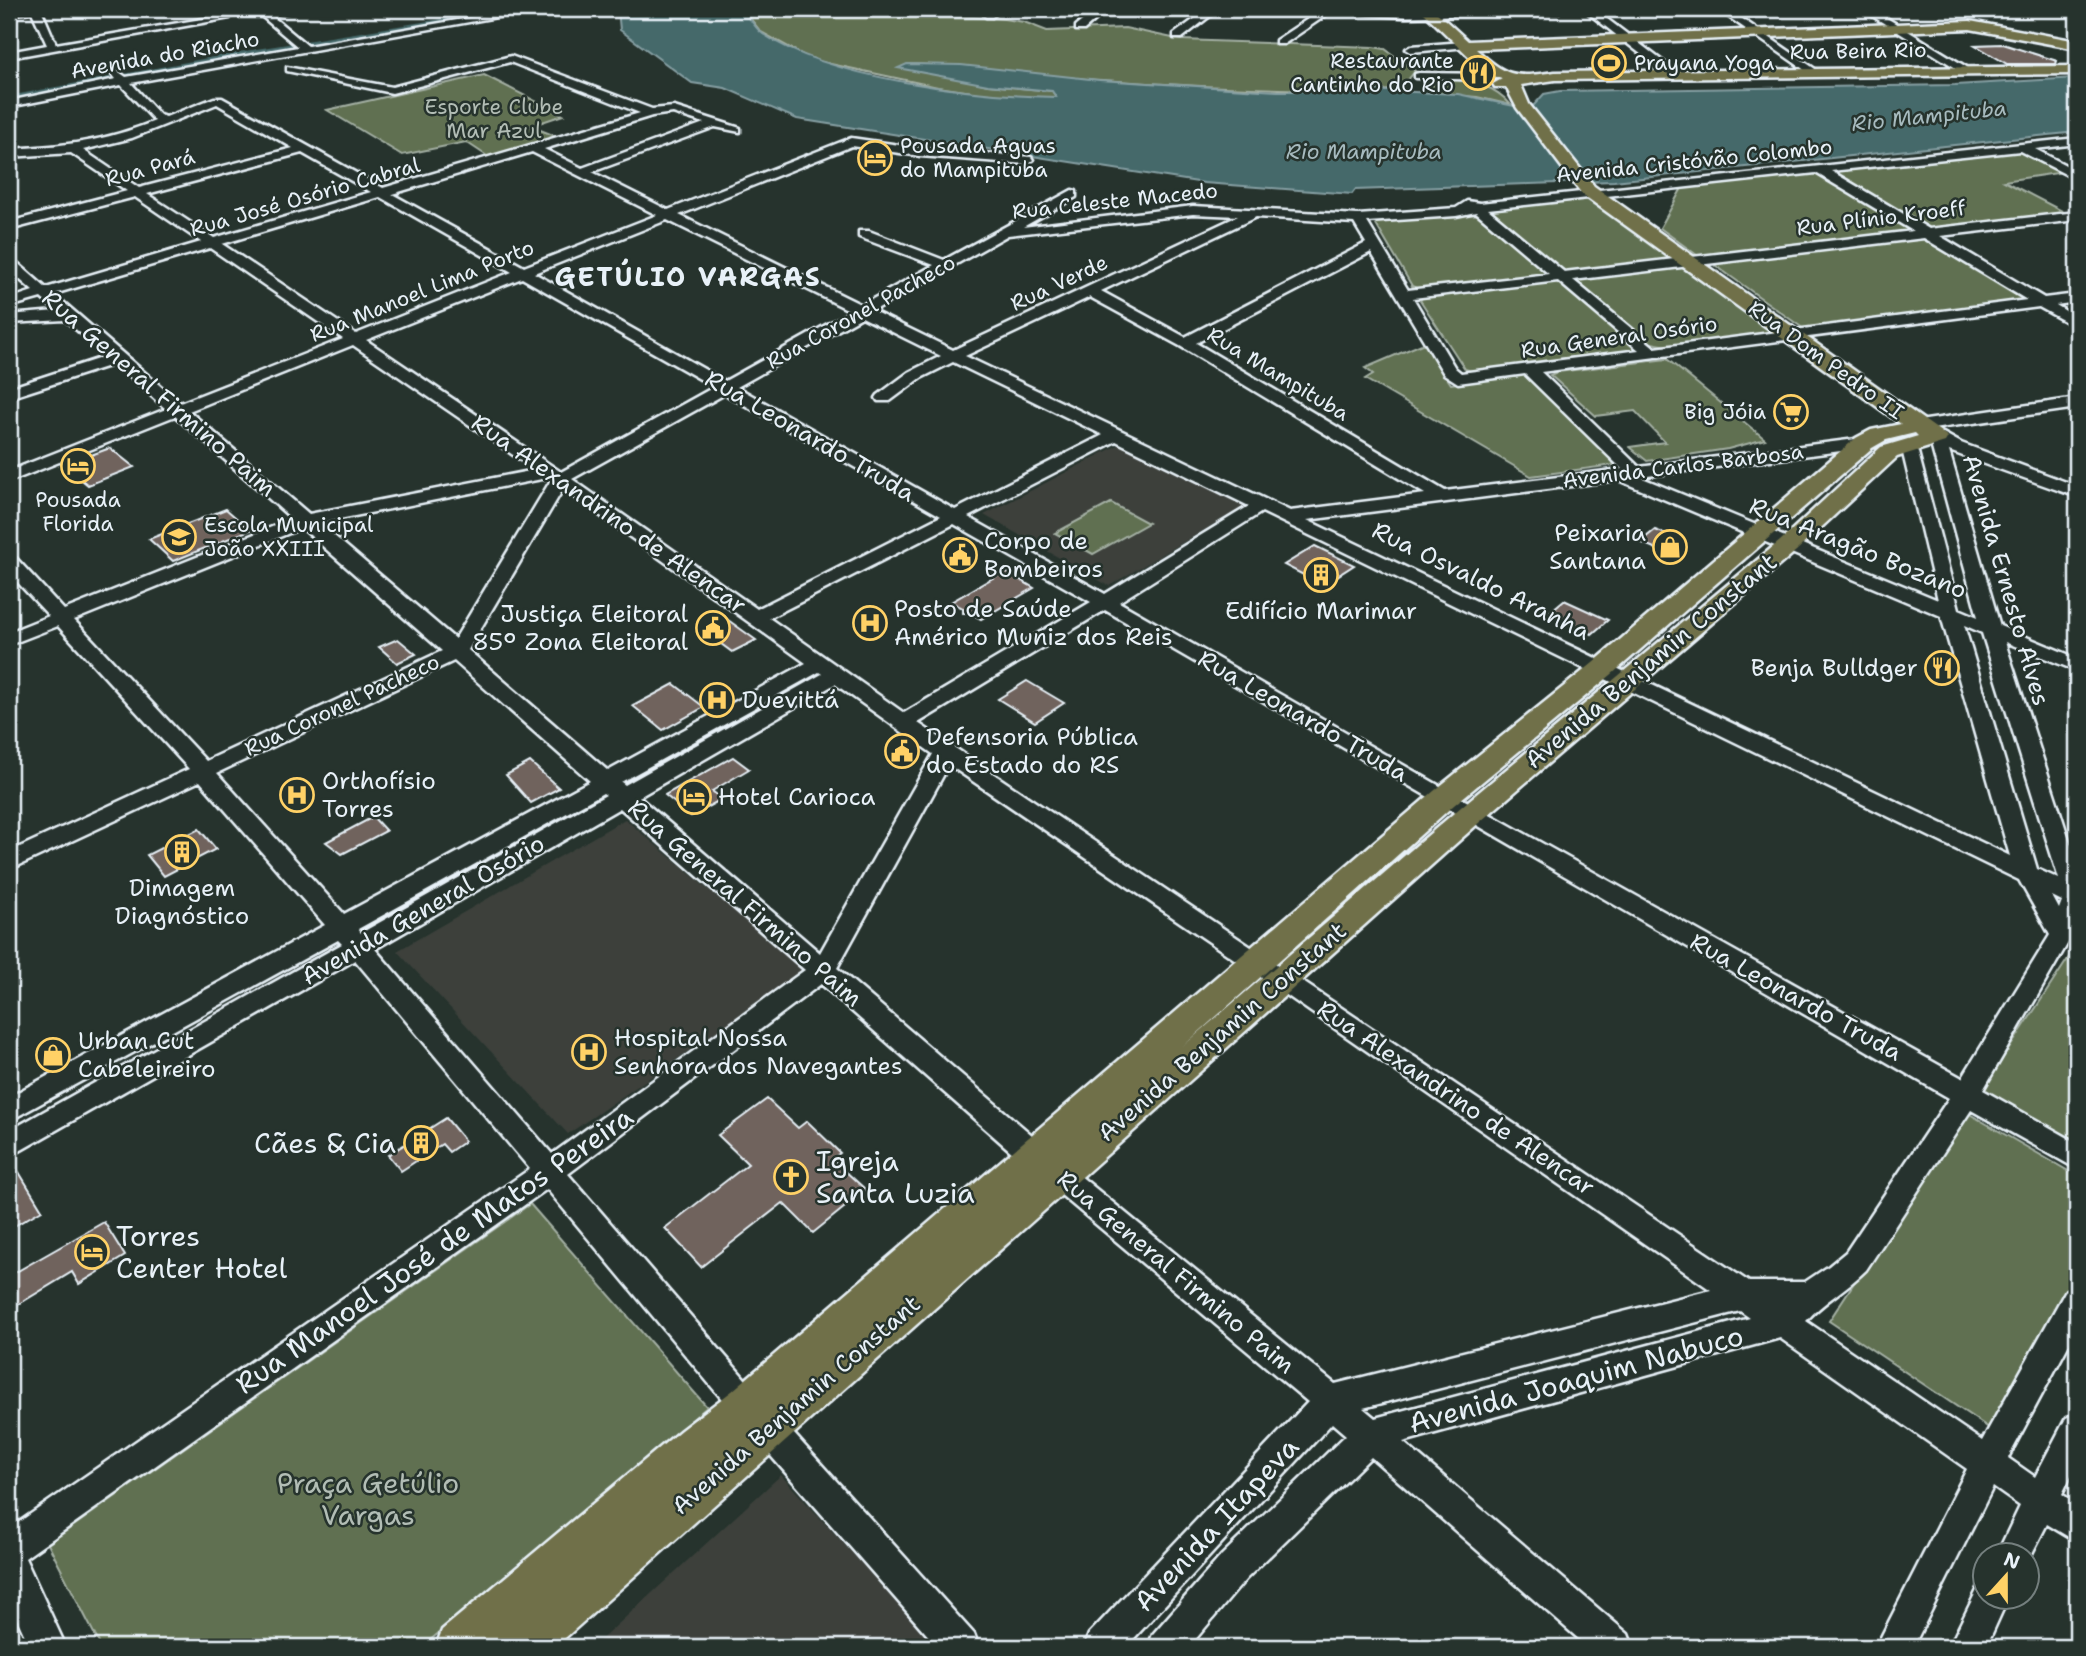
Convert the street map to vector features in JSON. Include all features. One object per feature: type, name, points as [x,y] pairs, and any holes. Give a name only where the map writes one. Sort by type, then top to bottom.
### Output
[{"type":"main road","points":[[1429,11],[1522,105]]},
{"type":"main road","points":[[1464,45],[1973,25],[2077,45]]},
{"type":"main road","points":[[2077,60],[2077,69]]},
{"type":"main road","name":"Rua Beira Rio","points":[[1512,80],[1555,76],[2077,69]]},
{"type":"main road","points":[[1493,77],[1512,80],[1522,105]]},
{"type":"main road","name":"Rua Dom Pedro II","points":[[1522,105],[1589,189],[1791,335],[1923,435]]},
{"type":"main road","name":"Avenida Carlos Barbosa","points":[[1864,443],[1879,435],[1923,435]]},
{"type":"main road","name":"Avenida Benjamin Constant","points":[[1774,540],[1829,508],[1889,452],[1923,435]]},
{"type":"main road","name":"Avenida Benjamin Constant","points":[[459,1647],[513,1635],[695,1445],[758,1417],[1458,806],[1774,540],[1864,443]]},
{"type":"street","points":[[9,12],[34,9],[53,48]]},
{"type":"street","points":[[294,9],[264,14],[302,45]]},
{"type":"street","name":"Avenida do Riacho","points":[[9,94],[120,77],[497,9]]},
{"type":"street","name":"Avenida do Riacho","points":[[302,45],[528,9]]},
{"type":"street","points":[[1080,28],[1103,9]]},
{"type":"street","points":[[1178,36],[1213,9]]},
{"type":"street","points":[[1280,42],[1330,9],[1558,9]]},
{"type":"street","points":[[1588,9],[1673,74]]},
{"type":"street","points":[[1722,9],[1816,73]]},
{"type":"street","points":[[1866,9],[1968,71]]},
{"type":"street","points":[[9,55],[225,18]]},
{"type":"street","points":[[1411,49],[1464,45]]},
{"type":"street","points":[[291,69],[392,90],[511,59],[651,113],[674,110],[736,130]]},
{"type":"street","points":[[1419,76],[1493,77]]},
{"type":"street","points":[[120,77],[156,117],[163,120]]},
{"type":"street","name":"Avenida do Riacho","points":[[9,104],[120,77]]},
{"type":"street","name":"Rua Leonardo Truda","points":[[163,120],[218,100],[2077,1157]]},
{"type":"street","name":"Rua José Osório Cabral","points":[[9,303],[651,113]]},
{"type":"street","points":[[9,152],[73,149],[137,133],[163,120]]},
{"type":"street","points":[[582,172],[716,123]]},
{"type":"street","name":"Avenida Cristóvão Colombo","points":[[1358,219],[1456,212],[1477,206],[1589,189],[1819,169],[2077,141]]},
{"type":"street","name":"Rua Manoel Lima Porto","points":[[9,477],[851,142],[920,152],[1027,160]]},
{"type":"street","points":[[2022,147],[2077,176]]},
{"type":"street","name":"Rua Alexandrino de Alencar","points":[[73,149],[555,475],[946,752],[1270,970],[2077,1525]]},
{"type":"street","name":"Rua Pará","points":[[9,226],[302,149]]},
{"type":"street","name":"Rua Osvaldo Aranha","points":[[535,149],[861,312],[2077,898]]},
{"type":"street","points":[[1819,169],[2077,324]]},
{"type":"street","name":"Rua Coronel Pacheco","points":[[9,862],[457,652],[555,475],[725,387],[1072,194]]},
{"type":"street","points":[[1477,206],[1651,353]]},
{"type":"street","name":"Rua Celeste Macedo","points":[[1002,233],[1193,210],[1358,219]]},
{"type":"street","name":"Rua Verde","points":[[884,398],[915,375],[1255,212]]},
{"type":"street","name":"Rua Plínio Kroeff","points":[[1406,295],[2077,216]]},
{"type":"street","points":[[1358,219],[1406,295]]},
{"type":"street","points":[[864,234],[945,265]]},
{"type":"street","points":[[1185,343],[1373,245]]},
{"type":"street","name":"Rua General Firmino Paim","points":[[9,263],[1046,1165],[1331,1401],[1615,1647]]},
{"type":"street","name":"Rua Mampituba","points":[[1090,291],[1185,343],[1443,497]]},
{"type":"street","name":"Rua General Osório","points":[[1406,295],[1450,371],[1458,378],[2077,298]]},
{"type":"street","points":[[9,319],[68,315]]},
{"type":"street","points":[[9,393],[118,358]]},
{"type":"street","name":"Rua Aragão Bozano","points":[[1530,370],[1628,473],[1774,540],[2077,664]]},
{"type":"street","name":"Avenida Carlos Barbosa","points":[[1923,435],[2077,403]]},
{"type":"street","name":"Avenida Carlos Barbosa","points":[[1923,435],[2077,415]]},
{"type":"street","points":[[756,617],[1116,435]]},
{"type":"street","points":[[1923,435],[1950,612],[2027,874],[2062,935]]},
{"type":"street","name":"Rua Dom Pedro II","points":[[1923,435],[2077,492]]},
{"type":"street","name":"Avenida Ernesto Alves","points":[[1923,435],[1991,629],[2077,898]]},
{"type":"street","name":"Avenida Carlos Barbosa","points":[[1286,517],[1864,443]]},
{"type":"street","points":[[9,639],[304,520],[555,475]]},
{"type":"street","points":[[904,722],[1262,505]]},
{"type":"street","points":[[9,562],[202,770],[350,937],[758,1417],[961,1647]]},
{"type":"street","name":"Avenida General Osório","points":[[9,1145],[350,937],[829,669]]},
{"type":"street","name":"Rua Manoel José de Matos Pereira","points":[[9,1549],[549,1172],[823,971],[946,752]]},
{"type":"street","points":[[1783,1323],[1809,1296],[1840,1276],[1856,1261],[1967,1093],[2062,935],[2077,898]]},
{"type":"street","name":"Avenida General Osório","points":[[9,1110],[350,937]]},
{"type":"street","name":"Avenida Joaquim Nabuco","points":[[1331,1401],[1744,1296],[1809,1296]]},
{"type":"street","points":[[1894,1647],[1987,1463],[2077,1300]]},
{"type":"street","name":"Avenida Joaquim Nabuco","points":[[1370,1435],[1783,1323]]},
{"type":"street","name":"Avenida Itapeva","points":[[1101,1647],[1331,1401]]},
{"type":"street","points":[[2021,1540],[2077,1429]]},
{"type":"street","name":"Avenida Itapeva","points":[[1166,1647],[1234,1567],[1370,1435]]},
{"type":"street","points":[[9,1563],[48,1647]]},
{"type":"street","points":[[1967,1647],[1986,1610]]},
{"type":"shaded area","points":[[1120,444],[1245,506],[1109,586],[984,515]]},
{"type":"shaded area","name":"Hospital Nossa Senhora dos Navegantes","points":[[625,819],[805,971],[568,1134],[397,951]]},
{"type":"shaded area","points":[[781,1475],[938,1647],[593,1647]]},
{"type":"green space","points":[[743,9],[900,9],[896,12],[1004,19],[1024,22],[1047,31],[1125,28],[1182,40],[1373,47],[1385,49],[1415,71],[1403,86],[1395,90],[1322,90],[1139,82],[907,64],[987,85],[1052,91],[1057,98],[993,95],[938,87],[812,60],[761,32]]},
{"type":"green space","name":"Esporte Clube Mar Azul","points":[[484,75],[563,115],[530,126],[558,137],[490,158],[466,142],[402,155],[327,110]]},
{"type":"green space","points":[[1447,79],[1482,85],[1498,93],[1511,105],[1477,97],[1428,93],[1433,84]]},
{"type":"green space","points":[[2020,150],[2064,172],[2004,181],[2064,212],[1933,230],[1832,172]]},
{"type":"green space","points":[[1817,173],[1917,232],[1701,258],[1660,228],[1682,188]]},
{"type":"green space","points":[[1597,197],[1680,260],[1565,273],[1489,208]]},
{"type":"green space","points":[[1480,215],[1552,274],[1421,290],[1412,286],[1375,223]]},
{"type":"green space","points":[[1923,237],[2028,299],[1804,329],[1712,263]]},
{"type":"green space","points":[[1687,265],[1780,332],[1668,346],[1651,343],[1572,279]]},
{"type":"green space","points":[[1558,281],[1640,350],[1475,372],[1465,369],[1420,300],[1424,296]]},
{"type":"green space","points":[[1424,343],[1451,384],[1524,374],[1536,377],[1611,458],[1614,465],[1531,476],[1365,379],[1373,374],[1365,368]]},
{"type":"green space","points":[[1667,359],[1765,439],[1728,449],[1647,461],[1630,447],[1665,442],[1635,411],[1596,416],[1550,375]]},
{"type":"green space","points":[[1111,503],[1148,523],[1093,554],[1055,533]]},
{"type":"green space","points":[[2077,945],[2077,1143],[1982,1090]]},
{"type":"green space","points":[[1966,1112],[2077,1176],[2077,1273],[1992,1430],[1829,1321]]},
{"type":"green space","name":"Praça Getúlio Vargas","points":[[530,1204],[707,1407],[422,1647],[101,1647],[48,1544]]},
{"type":"water","name":"Rio Mampituba","points":[[618,9],[743,9],[763,34],[792,50],[826,63],[905,82],[1023,96],[1056,97],[1052,91],[988,85],[898,68],[907,64],[961,65],[1099,80],[1277,91],[1458,94],[1514,106],[1534,105],[1544,94],[1560,91],[1955,85],[2077,78],[2077,132],[1614,181],[1355,190],[1352,194],[1204,183],[797,119],[725,88],[692,83],[620,30]]},
{"type":"building","points":[[2003,44],[2057,61],[2056,64],[2007,64],[1975,45]]},
{"type":"building","name":"Pousada Florida","points":[[110,448],[134,467],[88,485],[64,465]]},
{"type":"building","name":"Escola Municipal João XXIII","points":[[226,509],[250,530],[173,561],[149,539]]},
{"type":"building","points":[[1655,530],[1674,537],[1659,550],[1640,542]]},
{"type":"building","name":"Edifício Marimar","points":[[1315,546],[1354,565],[1323,585],[1284,565]]},
{"type":"building","points":[[1005,571],[1034,588],[981,619],[970,613],[963,613],[963,608],[951,602]]},
{"type":"building","points":[[1564,600],[1608,620],[1592,634],[1546,615]]},
{"type":"building","points":[[721,615],[756,640],[732,652],[698,627]]},
{"type":"building","points":[[398,639],[416,654],[397,663],[379,647]]},
{"type":"building","points":[[1027,681],[1064,703],[1035,722],[998,699]]},
{"type":"building","points":[[674,684],[704,707],[663,730],[633,706]]},
{"type":"building","points":[[733,757],[749,769],[712,791],[722,799],[691,816],[665,795]]},
{"type":"building","points":[[530,762],[559,788],[531,803],[506,775]]},
{"type":"building","points":[[373,817],[386,831],[342,854],[326,842]]},
{"type":"building","name":"Dimagem Diagnóstico","points":[[199,829],[216,849],[164,876],[147,855]]},
{"type":"building","name":"Igreja Santa Luzia","points":[[767,1099],[798,1128],[807,1121],[840,1153],[832,1159],[866,1190],[813,1233],[783,1203],[701,1267],[665,1228],[748,1164],[718,1135]]},
{"type":"building","name":"Cães & Cia","points":[[446,1118],[465,1141],[449,1152],[442,1144],[401,1171],[388,1155]]},
{"type":"building","points":[[11,1159],[42,1210],[9,1229],[9,1160]]},
{"type":"building","points":[[104,1222],[125,1256],[79,1284],[72,1272],[9,1310],[9,1276]]},
{"type":"waterway","points":[[9,99],[239,55],[518,9]]},
{"type":"place","name":"Prayana Yoga","points":[[1609,63]]},
{"type":"place","name":"Restaurante Cantinho do Rio","points":[[1478,73]]},
{"type":"place","name":"Pousada Aguas do Mampituba","points":[[875,158]]},
{"type":"place","name":"Big Jóia","points":[[1791,412]]},
{"type":"place","name":"Pousada Florida","points":[[78,466]]},
{"type":"place","name":"Escola Municipal João XXIII","points":[[179,537]]},
{"type":"place","name":"Peixaria Santana","points":[[1670,547]]},
{"type":"place","name":"Corpo de Bombeiros","points":[[960,555]]},
{"type":"place","name":"Edifício Marimar","points":[[1321,575]]},
{"type":"place","name":"Posto de Saúde Américo Muniz dos Reis","points":[[870,623]]},
{"type":"place","name":"Justiça Eleitoral 85° Zona Eleitoral","points":[[713,628]]},
{"type":"place","name":"Benja Bulldger","points":[[1942,668]]},
{"type":"place","name":"Duevittá","points":[[717,700]]},
{"type":"place","name":"Defensoria Pública do Estado do RS","points":[[902,751]]},
{"type":"place","name":"Orthofísio Torres","points":[[297,795]]},
{"type":"place","name":"Hotel Carioca","points":[[694,797]]},
{"type":"place","name":"Dimagem Diagnóstico","points":[[182,852]]},
{"type":"place","name":"Hospital Nossa Senhora dos Navegantes","points":[[589,1052]]},
{"type":"place","name":"Urban Cut Cabeleireiro","points":[[53,1055]]},
{"type":"place","name":"Cães & Cia","points":[[421,1143]]},
{"type":"place","name":"Igreja Santa Luzia","points":[[791,1177]]},
{"type":"place","name":"Torres Center Hotel","points":[[92,1252]]},
{"type":"district","name":"GETÚLIO VARGAS","points":[[688,276]]}]
